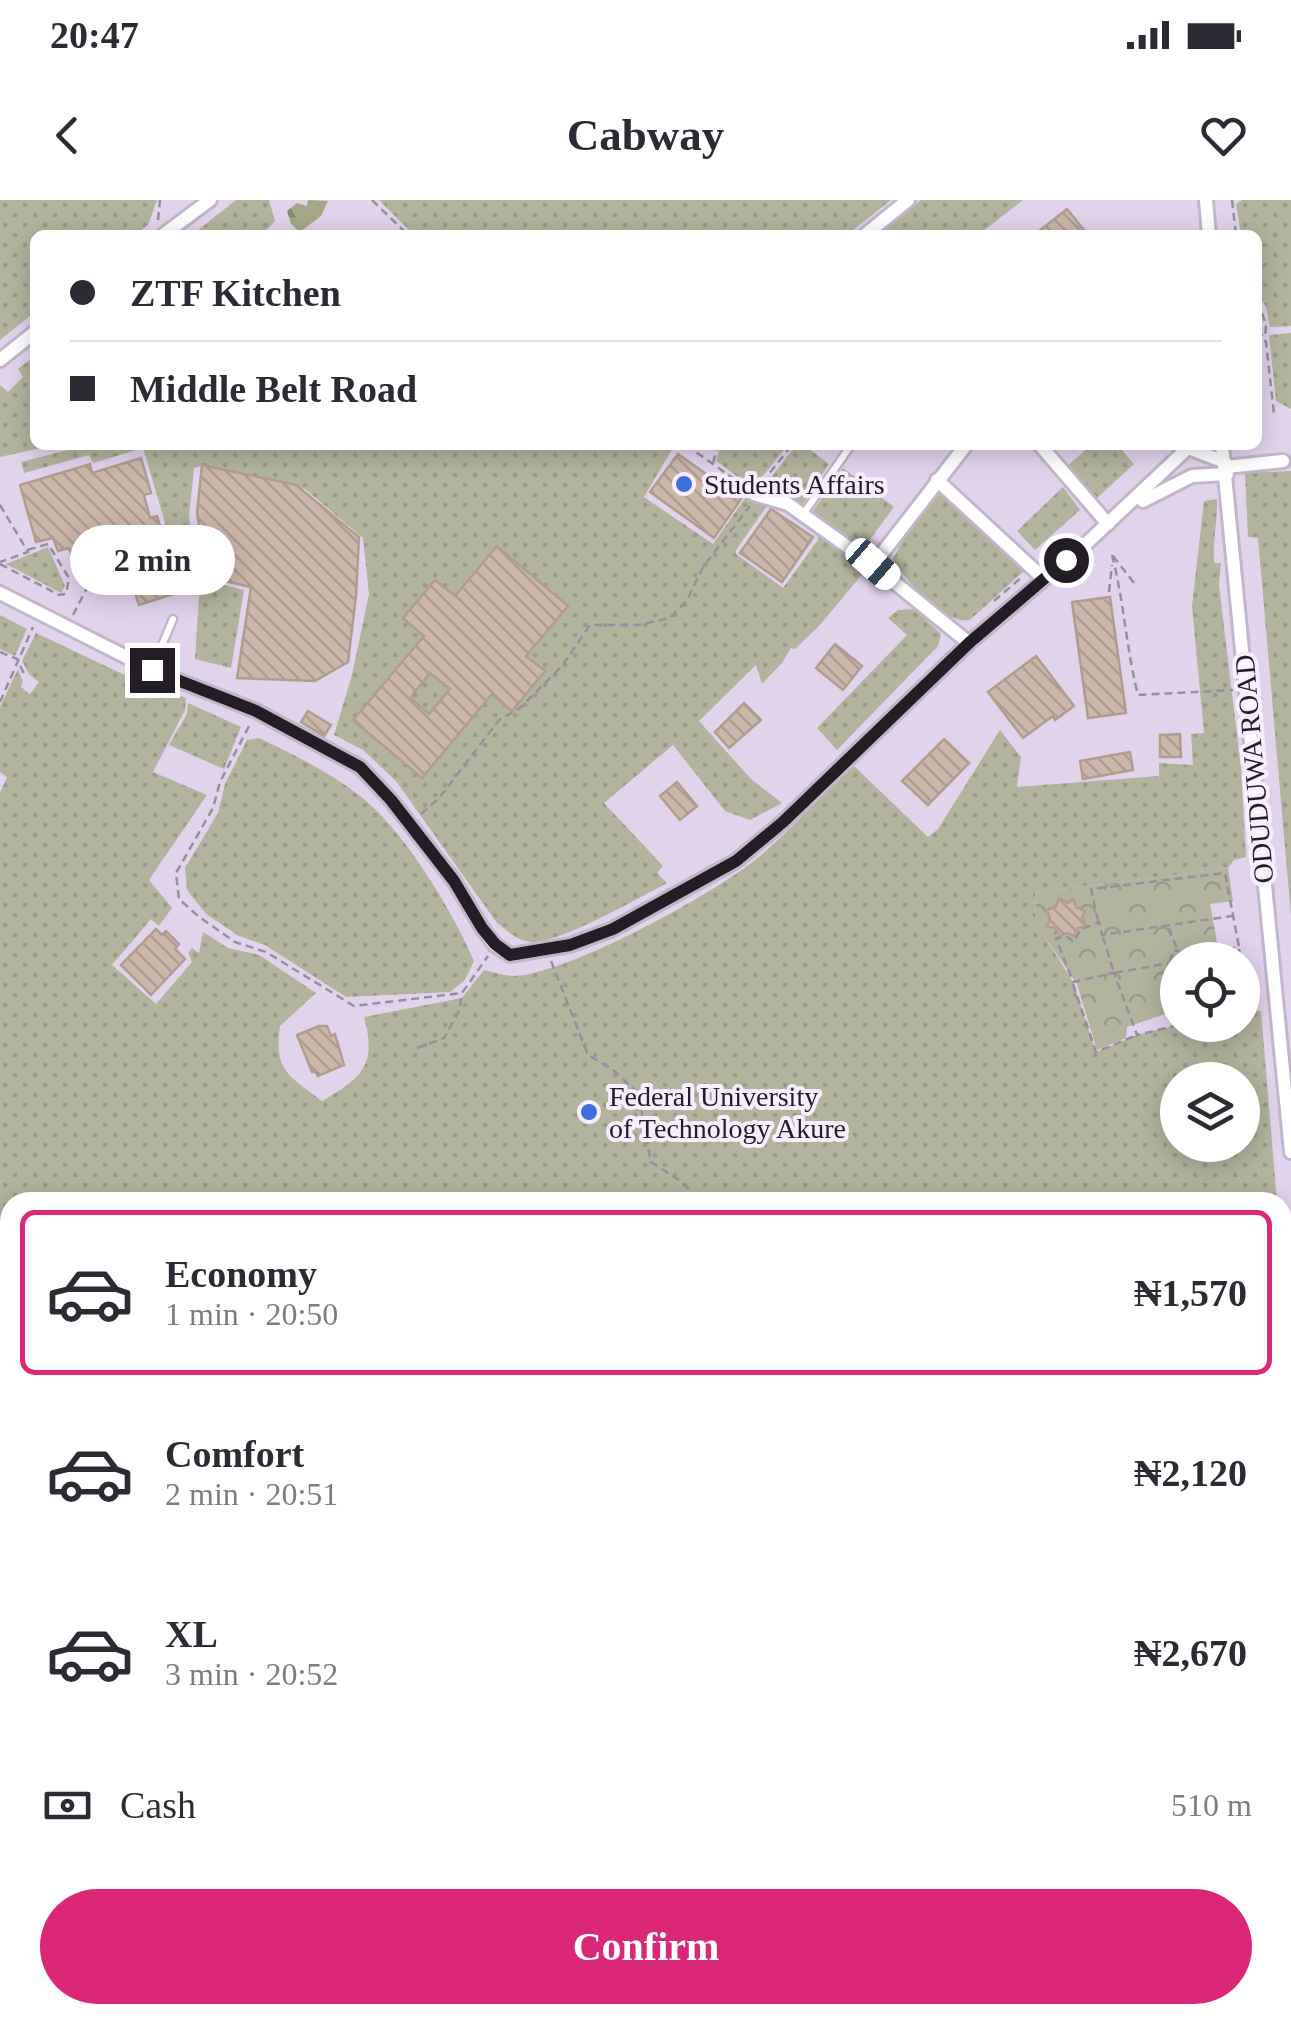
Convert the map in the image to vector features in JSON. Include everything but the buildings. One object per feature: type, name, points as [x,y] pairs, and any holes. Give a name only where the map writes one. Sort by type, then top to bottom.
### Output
[{"type":"street","points":[[161,228],[210,200]]},
{"type":"street","points":[[871,230],[908,200]]},
{"type":"street","points":[[1206,200],[1209,230]]},
{"type":"street","points":[[0,360],[30,336]]},
{"type":"street","points":[[873,564],[962,450]]},
{"type":"street","points":[[1044,450],[1108,524]]},
{"type":"street","points":[[0,593],[152,670],[256,711],[360,767],[454,881],[495,944],[510,955],[546,950],[613,929],[736,861],[783,822],[969,643],[1108,524],[1186,450]]},
{"type":"street","points":[[1197,450],[1226,468]]},
{"type":"street","name":"ODUDUWA ROAD","points":[[1223,450],[1291,1152]]},
{"type":"street","points":[[1108,524],[1155,493],[1192,476],[1283,460]]},
{"type":"street","points":[[938,480],[1044,579]]},
{"type":"street","points":[[758,496],[780,499],[803,514],[873,564],[969,643]]},
{"type":"lane","points":[[803,514],[848,450]]},
{"type":"lane","points":[[152,670],[173,619]]},
{"type":"path","points":[[160,200],[161,228]]},
{"type":"path","points":[[372,200],[403,230]]},
{"type":"path","points":[[1232,200],[1235,230]]},
{"type":"path","points":[[1262,313],[1274,414]]},
{"type":"path","points":[[1262,336],[1264,340]]},
{"type":"path","points":[[408,824],[440,797],[499,720],[520,708],[562,666],[590,624],[639,625],[670,618],[687,600],[703,567],[758,496],[693,450]]},
{"type":"path","points":[[713,464],[717,450]]},
{"type":"path","points":[[780,499],[768,475],[788,450]]},
{"type":"path","points":[[0,505],[28,552],[0,563]]},
{"type":"path","points":[[0,563],[59,595],[66,594],[69,578],[48,544],[26,550]]},
{"type":"path","points":[[1112,555],[1122,594],[1126,650],[1138,695],[1247,689]]},
{"type":"path","points":[[1112,555],[1134,582]]},
{"type":"path","points":[[1109,592],[1112,555]]},
{"type":"path","points":[[990,606],[1032,568]]},
{"type":"path","points":[[76,621],[73,613],[88,586]]},
{"type":"path","points":[[0,702],[32,627]]},
{"type":"path","points":[[0,652],[17,660],[25,676]]},
{"type":"path","points":[[256,711],[220,782],[214,808],[176,873],[179,898],[236,942],[266,952],[354,1006],[462,993]]},
{"type":"path","points":[[1137,1035],[1114,973],[1091,890],[1225,873],[1237,942]]},
{"type":"path","points":[[1102,935],[1232,916]]},
{"type":"path","points":[[1098,922],[1080,930],[1074,942],[1067,937],[1056,938],[1096,1052],[1160,1029]]},
{"type":"path","points":[[1168,925],[1174,942]]},
{"type":"path","points":[[417,1048],[444,1038],[459,1011],[462,993],[495,944]]},
{"type":"path","points":[[546,950],[588,1055],[611,1068],[638,1093],[650,1162],[692,1192]]},
{"type":"path","points":[[1073,982],[1160,964]]},
{"type":"shaded area","name":"Federal University of Technology Akure","points":[[0,200],[1291,200],[1291,1192],[0,1192]]},
{"type":"green space","points":[[0,200],[157,200],[148,225],[142,230],[30,230],[30,316],[0,340]]},
{"type":"green space","points":[[236,200],[269,200],[275,221],[267,230],[198,230]]},
{"type":"green space","points":[[308,200],[328,201],[321,216],[298,230],[287,211],[297,203],[307,206]]},
{"type":"green space","points":[[379,200],[891,200],[853,230],[409,230]]},
{"type":"green space","points":[[921,200],[1023,200],[984,230],[884,230]]},
{"type":"green space","points":[[1242,200],[1291,200],[1291,326],[1270,327],[1262,300],[1262,230],[1240,230],[1236,204]]},
{"type":"green space","points":[[1291,333],[1291,409],[1276,401],[1269,335]]},
{"type":"green space","points":[[30,360],[32,450],[0,457],[0,385],[8,392],[23,377],[18,369]]},
{"type":"green space","points":[[68,450],[136,450],[93,463],[89,455],[24,473],[21,462]]},
{"type":"green space","points":[[144,450],[672,450],[644,497],[713,544],[748,494],[769,503],[736,554],[783,588],[818,540],[818,532],[865,566],[865,571],[819,626],[795,649],[791,648],[762,684],[756,665],[699,721],[751,779],[782,803],[750,820],[725,811],[673,745],[604,803],[663,866],[657,873],[667,883],[579,928],[531,942],[497,923],[396,781],[363,750],[334,735],[352,675],[369,594],[363,538],[305,489],[201,466],[194,468],[189,516],[199,579],[244,590],[231,668],[195,659],[200,581],[183,584]]},
{"type":"green space","points":[[719,450],[784,450],[753,488],[716,461]]},
{"type":"green space","points":[[792,450],[811,450],[829,464],[803,504],[778,491],[772,476]]},
{"type":"green space","points":[[1085,450],[1122,450],[1134,464],[1096,499],[1066,467]]},
{"type":"green space","points":[[843,468],[894,507],[863,549],[813,511]]},
{"type":"green space","points":[[1291,471],[1291,916],[1258,538],[1248,537],[1245,473]]},
{"type":"green space","points":[[1063,487],[1080,510],[1035,550],[1017,531]]},
{"type":"green space","points":[[940,493],[1025,570],[970,620],[959,620],[937,609],[893,559],[905,535]]},
{"type":"green space","points":[[1217,499],[1214,563],[1221,563],[1219,585],[1241,768],[1246,857],[1234,860],[1228,868],[1035,893],[1036,923],[1073,982],[1096,1052],[1160,1029],[1160,1042],[1260,1042],[1261,1011],[1276,1192],[0,1192],[0,793],[7,777],[0,772],[0,707],[18,669],[21,687],[30,694],[39,682],[22,661],[36,633],[129,677],[186,698],[185,710],[153,772],[207,795],[149,880],[172,908],[159,926],[151,919],[112,965],[156,1004],[192,962],[188,953],[192,948],[199,953],[203,932],[228,948],[259,955],[316,993],[280,1026],[279,1053],[292,1078],[322,1101],[348,1085],[363,1068],[369,1047],[364,1017],[462,998],[484,970],[514,976],[538,972],[641,929],[711,890],[760,856],[853,765],[928,837],[938,829],[1000,730],[1021,757],[1017,787],[1159,776],[1159,763],[1193,765],[1191,734],[1204,733],[1192,606],[1204,501]]},
{"type":"green space","points":[[48,547],[65,586],[61,593],[6,564]]},
{"type":"green space","points":[[914,609],[941,634],[938,646],[837,750],[817,728],[907,635],[888,618],[898,610]]},
{"type":"green space","points":[[0,615],[27,629],[15,656],[0,649]]},
{"type":"green space","points":[[188,703],[241,727],[224,769],[169,745],[187,714]]},
{"type":"green space","points":[[259,738],[348,787],[393,829],[425,872],[465,941],[474,961],[465,980],[450,992],[346,997],[265,945],[239,936],[206,914],[187,890],[185,868],[218,813],[225,784],[247,740]]},
{"type":"green space","points":[[1228,868],[1233,901],[1210,904],[1217,942],[1160,942],[1160,1016],[1127,1027],[1126,1038],[1097,1050],[1077,984],[1036,924],[1035,893]]},
{"type":"place","name":"Students Affairs","points":[[684,484]]},
{"type":"place","name":"Federal University of Technology Akure","points":[[589,1112]]},
{"type":"route","points":[[152,670],[256,711],[360,767],[454,881],[482,928],[510,955],[570,945],[613,929],[736,861],[844,765],[969,643],[1066,560]]}]
